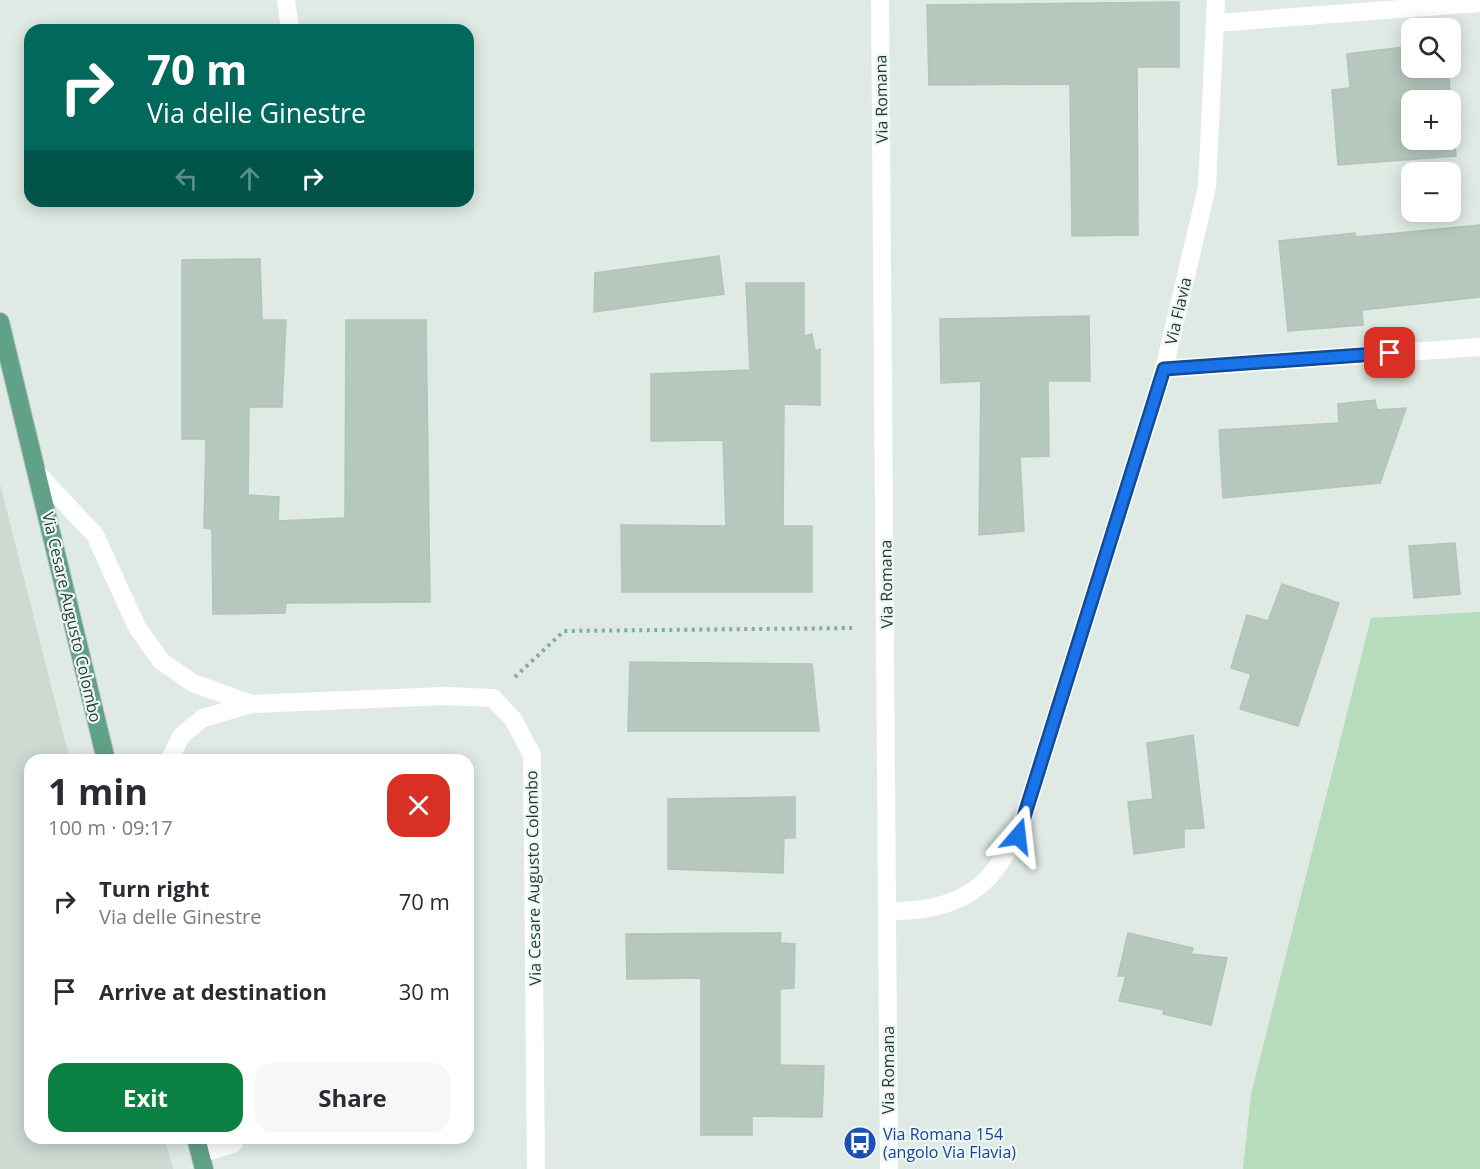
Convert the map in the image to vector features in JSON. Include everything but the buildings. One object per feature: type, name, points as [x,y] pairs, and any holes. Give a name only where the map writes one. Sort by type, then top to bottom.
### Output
[{"type":"main road","name":"Via Cesare Augusto Colombo","points":[[0,322],[105,754]]},
{"type":"street","points":[[286,0],[289,24]]},
{"type":"street","name":"Via Romana","points":[[880,0],[889,1169]]},
{"type":"street","name":"Via Flavia","points":[[888,911],[912,912],[955,902],[988,878],[1018,836],[1164,369],[1207,187],[1216,0]]},
{"type":"street","points":[[1215,24],[1480,3]]},
{"type":"street","points":[[1164,369],[1480,347]]},
{"type":"street","name":"Via Cesare Augusto Colombo","points":[[38,474],[95,535],[137,627],[161,661],[193,683],[251,704]]},
{"type":"street","name":"Via Cesare Augusto Colombo","points":[[172,754],[182,735],[203,718],[251,704],[445,696],[493,698],[513,719],[532,755],[536,1169]]},
{"type":"street","points":[[200,1154],[234,1144]]},
{"type":"path","points":[[493,698],[564,631],[886,628]]},
{"type":"shaded area","points":[[0,484],[68,754],[24,754],[24,1144],[166,1144],[173,1169],[0,1169]]},
{"type":"green space","points":[[1480,612],[1480,1169],[1243,1169],[1251,1094],[1371,618]]},
{"type":"place","name":"Via Romana 154 (angolo Via Flavia)","points":[[860,1143]]},
{"type":"route","points":[[1018,836],[1164,369],[1390,353]]}]
